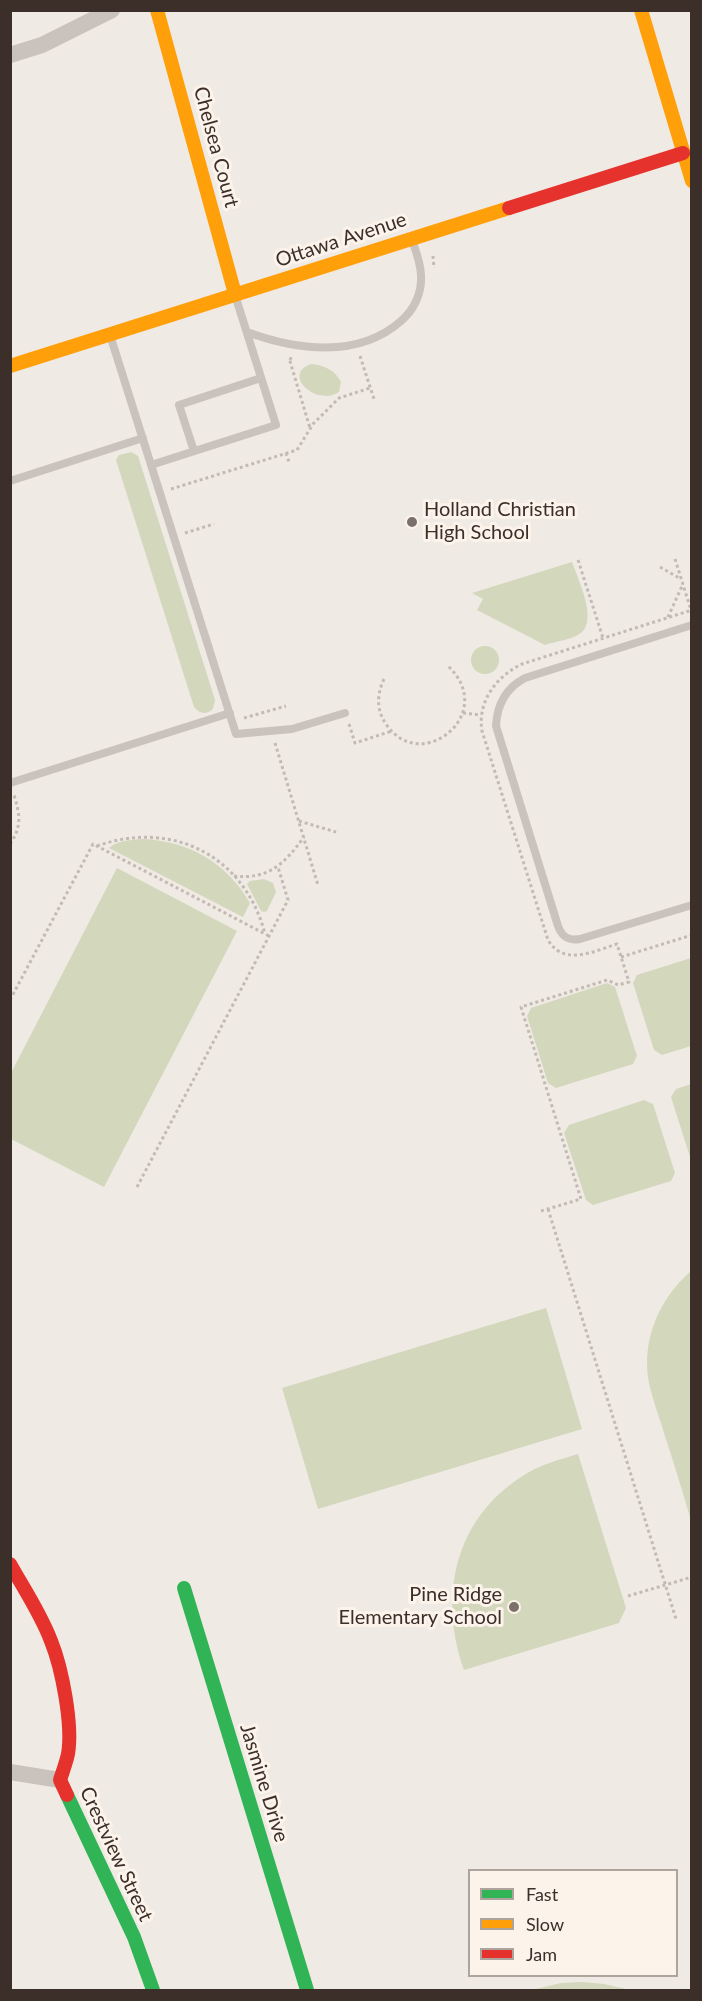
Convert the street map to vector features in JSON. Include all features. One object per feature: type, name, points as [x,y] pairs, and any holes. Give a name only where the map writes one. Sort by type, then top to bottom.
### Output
[{"type":"street","points":[[10,55],[42,45],[112,10]]},
{"type":"street","name":"Chelsea Court","points":[[157,10],[235,294]]},
{"type":"street","points":[[640,10],[692,181]]},
{"type":"street","name":"Ottawa Avenue","points":[[10,366],[683,153]]},
{"type":"street","name":"Crestview Street","points":[[10,1564],[41,1619],[60,1666],[68,1752],[60,1779],[134,1937],[153,1990]]},
{"type":"street","name":"Jasmine Drive","points":[[184,1588],[308,1990]]},
{"type":"street","points":[[10,1772],[60,1779]]},
{"type":"lane","points":[[247,332],[284,344],[313,348],[352,345],[382,334],[405,317],[417,299],[421,276],[412,238]]},
{"type":"lane","points":[[151,465],[276,425],[235,294]]},
{"type":"lane","points":[[110,334],[236,734],[292,729],[345,713]]},
{"type":"lane","points":[[194,451],[179,405],[261,378]]},
{"type":"lane","points":[[10,481],[143,438]]},
{"type":"lane","points":[[692,625],[525,678],[507,692],[498,707],[496,719],[498,732],[558,926],[563,935],[570,939],[580,939],[692,905]]},
{"type":"lane","points":[[10,783],[230,713]]},
{"type":"path","points":[[360,356],[374,399]]},
{"type":"path","points":[[289,358],[310,428]]},
{"type":"path","points":[[162,461],[171,489],[297,450],[310,428],[339,398],[370,388]]},
{"type":"path","points":[[286,453],[289,462]]},
{"type":"path","points":[[185,533],[214,524]]},
{"type":"path","points":[[541,1211],[581,1199],[520,1006],[607,980],[618,985],[629,982],[617,944],[571,956],[555,949],[548,940],[483,736],[481,715],[492,688],[512,669],[522,664],[691,610],[675,559]]},
{"type":"path","points":[[578,560],[603,638]]},
{"type":"path","points":[[660,567],[681,579]]},
{"type":"path","points":[[668,617],[683,584]]},
{"type":"path","points":[[384,679],[380,687],[378,704],[383,720],[392,731],[409,741],[434,742],[455,728],[463,713],[465,696],[463,687],[455,672],[448,666]]},
{"type":"path","points":[[243,717],[246,719],[286,706]]},
{"type":"path","points":[[345,713],[355,743],[392,731]]},
{"type":"path","points":[[463,713],[481,715]]},
{"type":"path","points":[[271,731],[318,885]]},
{"type":"path","points":[[10,844],[20,823],[20,814],[14,795]]},
{"type":"path","points":[[299,821],[336,832]]},
{"type":"path","points":[[97,846],[135,837],[173,840],[208,854],[234,876],[252,900],[267,935]]},
{"type":"path","points":[[234,876],[255,876],[278,867],[304,837]]},
{"type":"path","points":[[10,1000],[93,844],[267,935]]},
{"type":"path","points":[[137,1186],[267,935],[288,900],[278,867]]},
{"type":"path","points":[[621,957],[692,935]]},
{"type":"path","points":[[548,1209],[676,1619]]},
{"type":"path","points":[[628,1596],[692,1577]]},
{"type":"green space","points":[[311,364],[325,367],[336,374],[341,382],[339,392],[330,396],[321,396],[306,388],[301,382],[300,375],[303,369]]},
{"type":"green space","points":[[131,452],[138,456],[215,700],[213,709],[205,713],[194,707],[116,460],[119,455]]},
{"type":"green space","points":[[572,562],[587,609],[586,627],[581,633],[569,639],[545,645],[477,610],[483,599],[472,593]]},
{"type":"green space","points":[[485,646],[495,650],[499,660],[495,670],[485,674],[475,670],[471,660],[475,650]]},
{"type":"green space","points":[[143,839],[176,844],[205,857],[218,866],[230,876],[250,903],[243,917],[109,848],[121,842]]},
{"type":"green space","points":[[117,868],[237,931],[104,1187],[11,1139],[11,1073]]},
{"type":"green space","points":[[264,879],[273,883],[276,892],[267,911],[264,912],[261,911],[247,884],[250,881]]},
{"type":"green space","points":[[691,958],[691,1046],[662,1055],[654,1050],[633,983],[637,975]]},
{"type":"green space","points":[[607,983],[615,987],[637,1056],[633,1064],[556,1088],[548,1083],[527,1016],[531,1008]]},
{"type":"green space","points":[[692,1084],[691,1160],[671,1097],[676,1089]]},
{"type":"green space","points":[[644,1100],[653,1104],[675,1173],[671,1181],[593,1205],[586,1200],[564,1133],[569,1125]]},
{"type":"green space","points":[[691,1271],[691,1521],[652,1396],[647,1367],[650,1336],[655,1321],[670,1294]]},
{"type":"green space","points":[[546,1308],[582,1429],[318,1509],[282,1388]]},
{"type":"green space","points":[[578,1454],[626,1608],[619,1623],[464,1670],[456,1641],[453,1612],[454,1584],[459,1557],[470,1532],[485,1509],[505,1488],[536,1468]]},
{"type":"green space","points":[[582,1982],[630,1990],[532,1990],[561,1983]]},
{"type":"traffic: fast","points":[[184,1588],[307,1990]]},
{"type":"traffic: fast","points":[[67,1795],[134,1937],[153,1990]]},
{"type":"traffic: slow","points":[[157,10],[235,294]]},
{"type":"traffic: slow","points":[[641,10],[692,181]]},
{"type":"traffic: slow","points":[[10,366],[509,208]]},
{"type":"traffic: jam","points":[[509,208],[683,153]]},
{"type":"traffic: jam","points":[[10,1564],[42,1621],[59,1666],[66,1697],[69,1728],[68,1754],[60,1780],[67,1795]]},
{"type":"place","name":"Holland Christian High School","points":[[412,522]]},
{"type":"place","name":"Pine Ridge Elementary School","points":[[514,1607]]}]
